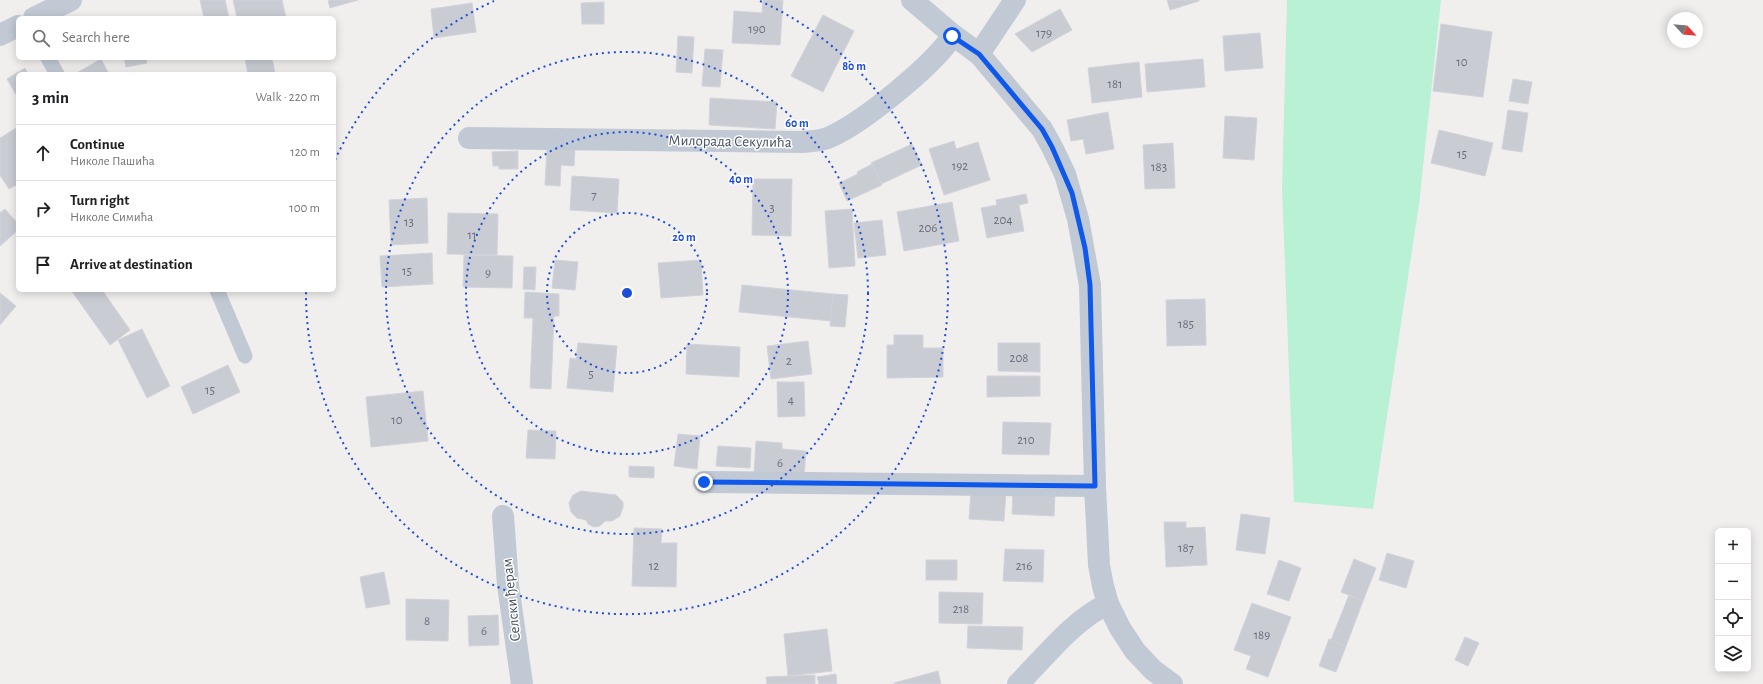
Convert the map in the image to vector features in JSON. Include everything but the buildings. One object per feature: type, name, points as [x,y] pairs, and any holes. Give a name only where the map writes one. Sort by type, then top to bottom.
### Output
[{"type":"street","points":[[38,16],[71,0]]},
{"type":"street","points":[[912,0],[952,36],[979,54],[1042,129],[1052,147],[1072,193],[1085,248],[1090,285],[1095,486],[1099,565],[1108,604],[1120,628],[1135,651],[1153,670],[1172,684]]},
{"type":"street","points":[[979,54],[1016,0]]},
{"type":"street","points":[[0,35],[16,27]]},
{"type":"street","name":"Милорада Секулића","points":[[469,138],[802,142],[828,138],[850,126],[924,68],[941,52],[952,36]]},
{"type":"street","points":[[704,482],[1095,486]]},
{"type":"street","name":"Селски ђерам","points":[[503,516],[508,585],[522,684]]},
{"type":"street","points":[[1018,684],[1078,623],[1089,614],[1108,604]]},
{"type":"lane","points":[[49,60],[57,72]]},
{"type":"lane","points":[[218,292],[245,356]]},
{"type":"green space","points":[[1287,0],[1441,0],[1419,204],[1373,509],[1294,502],[1282,188]]},
{"type":"route","points":[[704,482],[1095,486],[1090,285],[1085,248],[1072,193],[1065,174],[1042,129],[979,54],[952,36]]}]
